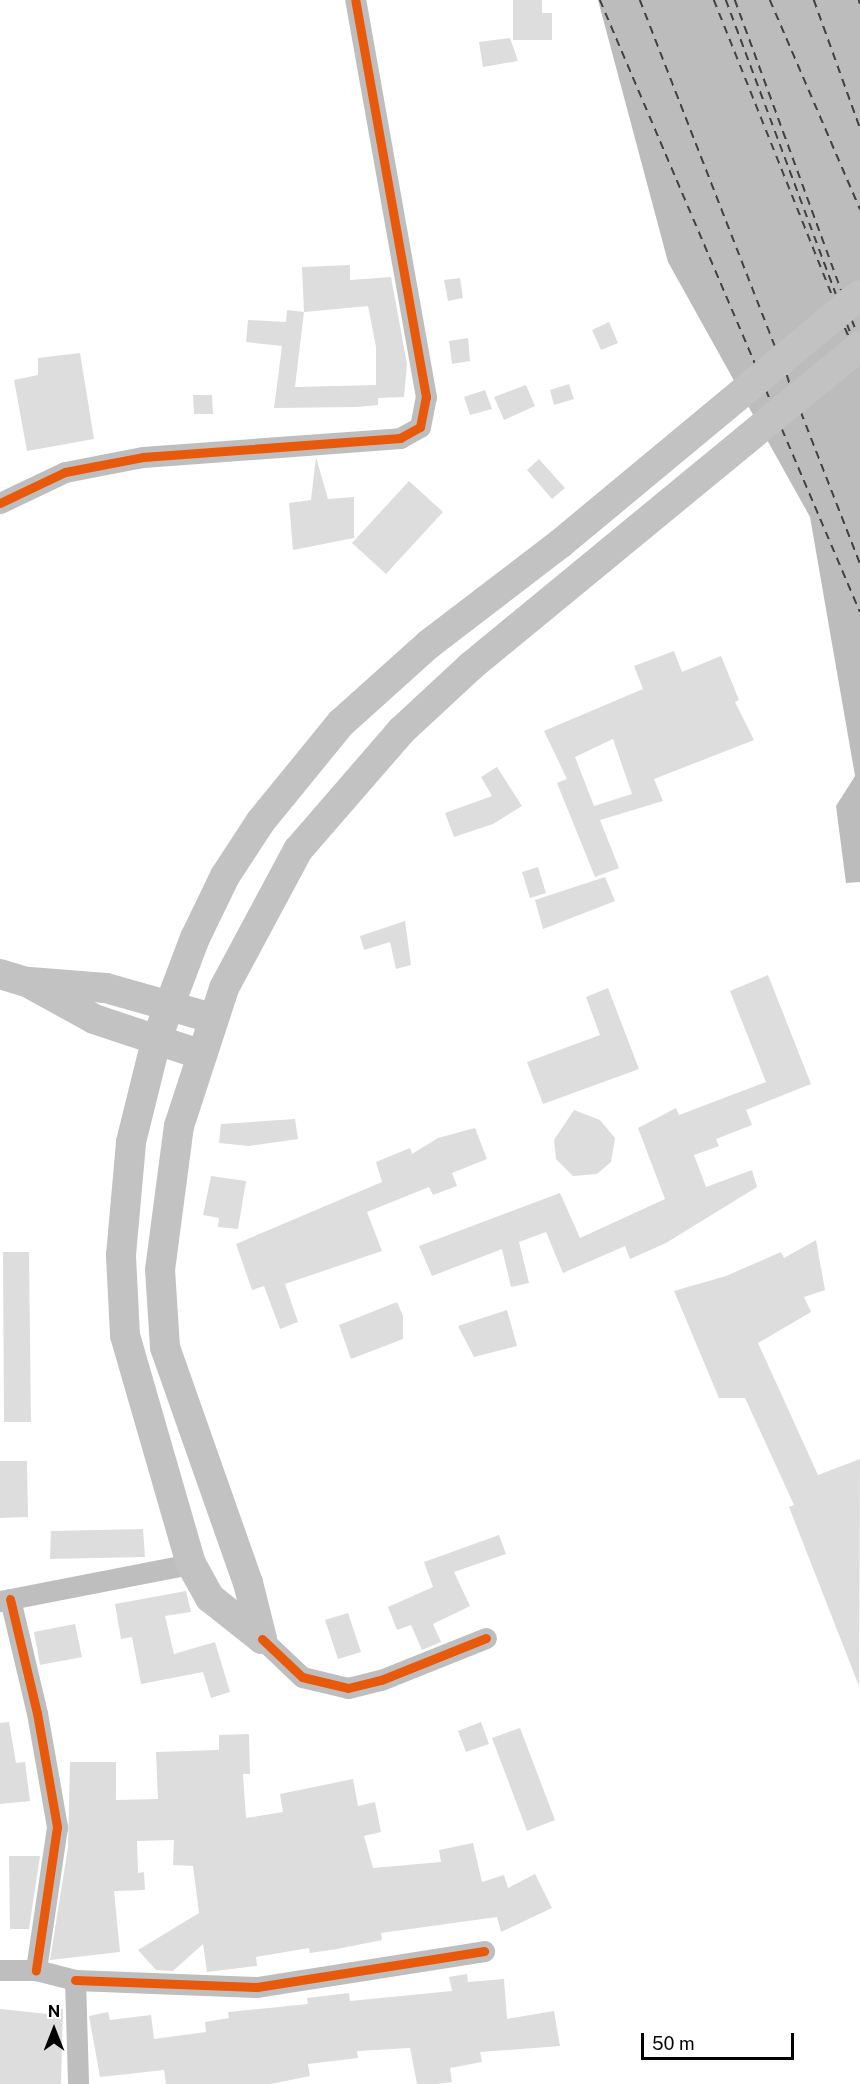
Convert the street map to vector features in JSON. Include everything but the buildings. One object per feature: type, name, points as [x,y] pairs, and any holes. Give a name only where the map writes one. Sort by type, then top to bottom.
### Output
[{"type":"main road","points":[[262,1639],[210,1598],[191,1564],[125,1335],[121,1255],[125,1190],[144,1080],[170,1004],[225,876],[287,785],[341,723],[429,644],[561,543],[860,295]]},
{"type":"main road","points":[[262,1639],[248,1583],[165,1347],[160,1270],[165,1207],[179,1126],[212,1018],[298,850],[346,790],[401,731],[471,666],[588,573],[860,346]]},
{"type":"main road","points":[[13,978],[85,984],[170,1004],[212,1018]]},
{"type":"main road","points":[[13,978],[94,1019],[200,1054]]},
{"type":"street","points":[[0,504],[65,472],[143,457],[400,438],[420,427],[426,397],[355,0]]},
{"type":"street","points":[[36,1970],[57,1827],[37,1713],[5,1600],[191,1564]]},
{"type":"street","points":[[262,1639],[302,1677],[348,1688],[381,1680],[486,1638]]},
{"type":"street","points":[[0,1970],[36,1970],[75,1980],[257,1987],[484,1951]]},
{"type":"street","points":[[75,1980],[78,2084]]},
{"type":"shaded area","points":[[598,0],[860,0],[860,882],[846,883],[836,806],[855,776],[810,517],[668,262]]},
{"type":"ferry route","points":[[600,0],[755,364]]},
{"type":"ferry route","points":[[640,0],[775,346]]},
{"type":"ferry route","points":[[714,0],[833,298]]},
{"type":"ferry route","points":[[726,0],[836,294]]},
{"type":"ferry route","points":[[735,0],[841,290]]},
{"type":"ferry route","points":[[770,0],[860,209]]},
{"type":"ferry route","points":[[814,0],[860,128]]},
{"type":"ferry route","points":[[859,0],[860,4]]},
{"type":"ferry route","points":[[852,320],[857,333]]},
{"type":"ferry route","points":[[847,324],[851,334]]},
{"type":"ferry route","points":[[845,328],[849,337]]},
{"type":"ferry route","points":[[787,375],[790,385]]},
{"type":"ferry route","points":[[766,390],[771,402]]},
{"type":"ferry route","points":[[801,412],[860,563]]},
{"type":"ferry route","points":[[782,429],[860,612]]},
{"type":"cycle path","points":[[0,503],[65,472],[143,457],[400,438],[420,427],[426,397],[355,0]]},
{"type":"cycle path","points":[[10,1599],[37,1713],[57,1827],[36,1970]]},
{"type":"cycle path","points":[[262,1639],[302,1677],[348,1688],[381,1680],[486,1638]]},
{"type":"cycle path","points":[[75,1980],[257,1987],[484,1951]]}]
